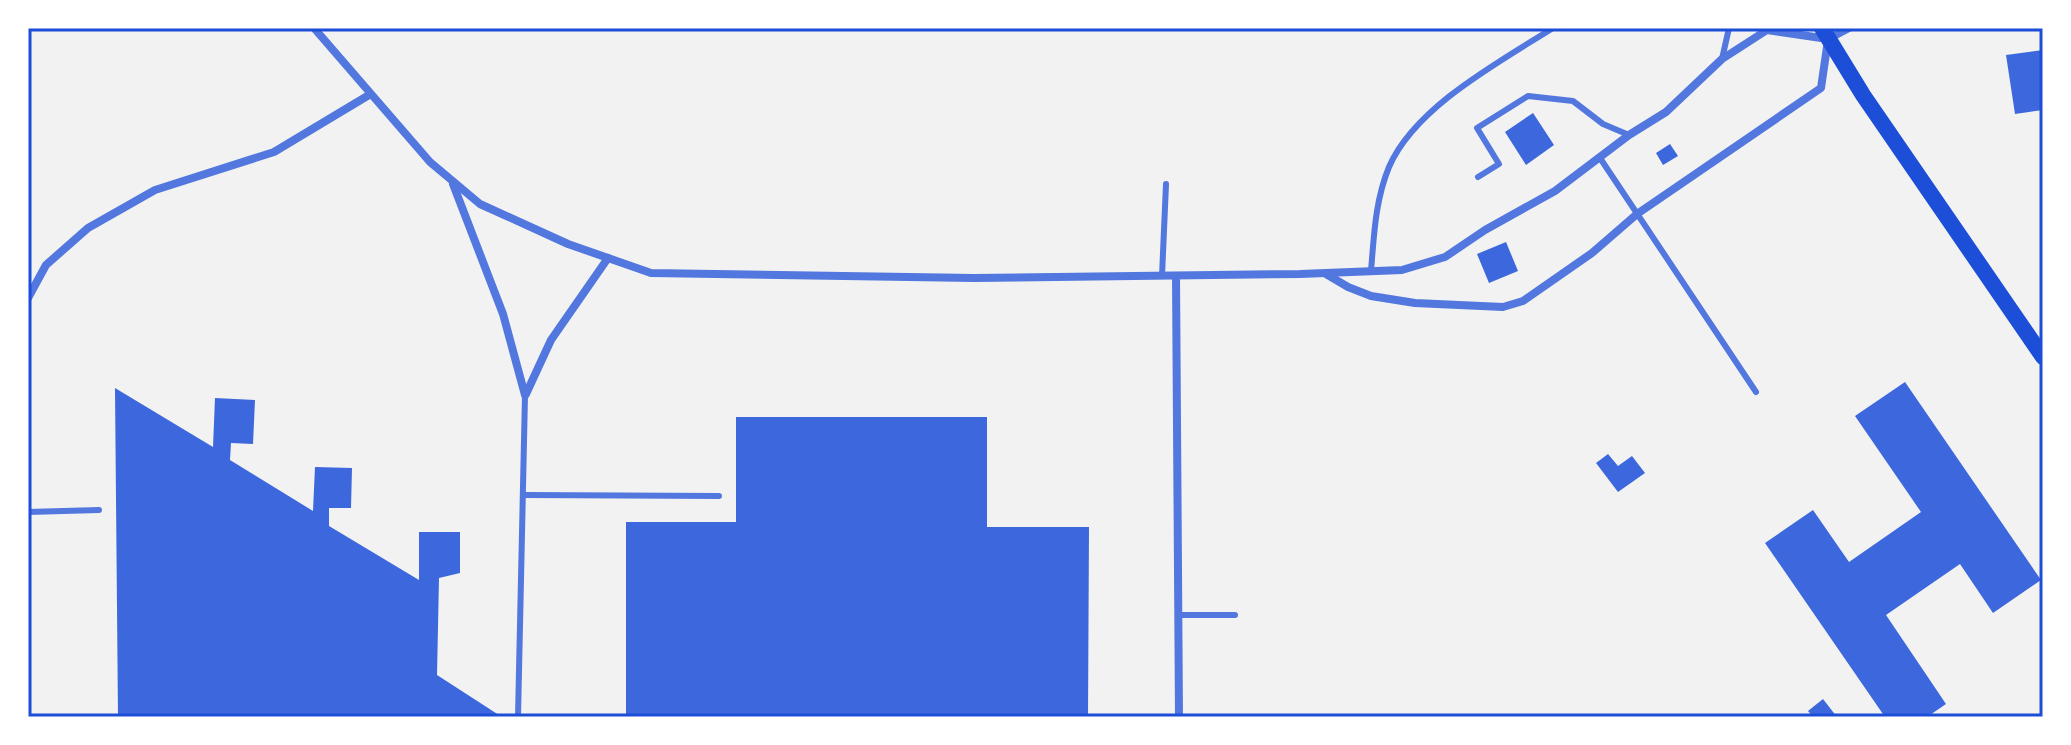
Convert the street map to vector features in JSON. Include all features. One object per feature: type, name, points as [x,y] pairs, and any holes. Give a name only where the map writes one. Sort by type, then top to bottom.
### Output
[{"type":"main road","points":[[1825,34],[1863,95],[2043,357]]},
{"type":"street","points":[[314,28],[369,95],[430,162],[452,181],[480,204],[568,244],[651,273],[974,278],[1402,270],[1445,257],[1485,230],[1555,191],[1629,135],[1666,112],[1722,59],[1767,30],[1825,34],[1849,28]]},
{"type":"street","points":[[1325,273],[1371,296],[1415,303],[1503,307],[1523,301],[1592,253],[1637,214],[1821,88],[1825,34]]},
{"type":"street","points":[[28,298],[46,265],[88,228],[155,190],[274,152],[369,95]]},
{"type":"street","points":[[452,181],[503,314],[525,395]]},
{"type":"street","points":[[525,395],[551,340],[608,258]]},
{"type":"street","points":[[1176,276],[1179,717]]},
{"type":"lane","points":[[1371,271],[1378,202],[1390,166],[1409,135],[1458,89],[1553,28]]},
{"type":"lane","points":[[1722,59],[1729,28]]},
{"type":"lane","points":[[1478,177],[1499,164],[1477,128],[1528,96],[1573,101],[1603,124],[1629,135]]},
{"type":"lane","points":[[1600,158],[1756,392]]},
{"type":"lane","points":[[1162,276],[1166,184]]},
{"type":"lane","points":[[518,717],[525,395]]},
{"type":"lane","points":[[524,495],[719,496]]},
{"type":"lane","points":[[28,512],[99,510]]},
{"type":"lane","points":[[1179,615],[1235,615]]},
{"type":"building","points":[[2043,50],[2043,110],[2015,114],[2006,55]]},
{"type":"building","points":[[1533,113],[1554,145],[1526,165],[1505,132]]},
{"type":"building","points":[[1670,144],[1678,156],[1663,165],[1656,153]]},
{"type":"building","points":[[1506,242],[1518,271],[1489,283],[1477,254]]},
{"type":"building","points":[[1905,382],[2041,580],[1993,613],[1960,564],[1886,615],[1946,704],[1927,717],[1885,717],[1765,543],[1813,510],[1849,562],[1921,512],[1855,416]]},
{"type":"building","points":[[115,388],[213,447],[215,398],[255,400],[253,444],[231,443],[230,460],[313,511],[315,467],[352,468],[351,508],[329,508],[329,526],[419,580],[419,532],[460,532],[460,573],[439,578],[437,675],[502,717],[118,717]]},
{"type":"building","points":[[736,417],[987,417],[987,527],[1089,527],[1088,717],[626,717],[626,522],[736,522]]},
{"type":"building","points":[[1608,454],[1618,466],[1632,456],[1645,473],[1618,492],[1596,463]]},
{"type":"building","points":[[1823,699],[1837,717],[1813,717],[1808,711]]}]
